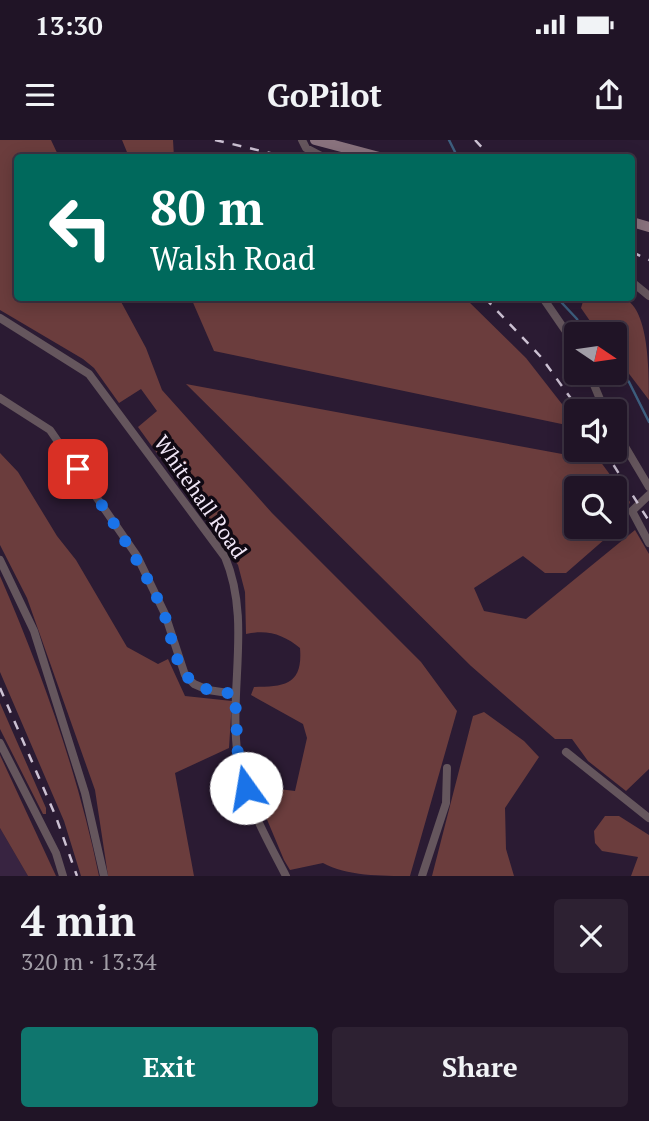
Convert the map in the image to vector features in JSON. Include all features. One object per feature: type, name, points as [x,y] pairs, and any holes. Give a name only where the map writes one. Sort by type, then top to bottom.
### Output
[{"type":"main road","points":[[314,140],[368,154]]},
{"type":"street","points":[[302,140],[306,148],[317,154]]},
{"type":"street","points":[[635,284],[649,296]]},
{"type":"street","points":[[546,301],[564,327]]},
{"type":"street","points":[[550,304],[554,301]]},
{"type":"street","points":[[0,330],[3,320]]},
{"type":"street","name":"Whitehall Road","points":[[3,320],[89,374],[225,557],[236,584],[240,615],[235,694],[238,758],[259,823],[286,876]]},
{"type":"street","points":[[0,398],[50,430],[137,556],[165,614],[185,675],[194,684],[208,690],[235,694]]},
{"type":"street","points":[[627,450],[649,487]]},
{"type":"street","points":[[649,495],[632,511],[649,543]]},
{"type":"street","points":[[0,560],[34,631],[85,793],[104,876]]},
{"type":"street","points":[[0,743],[56,853],[63,876]]},
{"type":"street","points":[[566,752],[649,818]]},
{"type":"street","points":[[422,876],[446,803],[447,768]]},
{"type":"shaded area","points":[[0,140],[51,140],[58,154],[14,154],[14,301],[121,301],[146,348],[162,390],[272,513],[421,662],[457,711],[410,876],[353,873],[323,863],[290,870],[253,786],[295,791],[307,738],[303,724],[251,695],[254,687],[275,686],[290,681],[299,669],[300,648],[275,634],[246,634],[245,592],[238,565],[138,427],[157,411],[141,389],[119,403],[94,368],[83,359],[0,310]]},
{"type":"shaded area","points":[[122,140],[173,140],[174,154],[128,154]]},
{"type":"shaded area","points":[[192,301],[468,301],[526,358],[564,407],[564,424],[214,351]]},
{"type":"shaded area","points":[[583,301],[631,303],[638,313],[646,341],[649,400],[627,371],[627,322],[591,322],[581,308]]},
{"type":"shaded area","points":[[186,384],[564,454],[564,462],[601,462],[611,476],[564,476],[564,539],[605,539],[566,573],[545,573],[523,556],[474,588],[484,611],[526,619],[635,530],[649,554],[649,769],[626,791],[588,761],[572,739],[555,739],[471,666]]},
{"type":"shaded area","points":[[0,453],[18,472],[57,536],[76,560],[127,647],[158,664],[168,659],[185,696],[232,701],[229,748],[175,773],[194,876],[108,876],[95,790],[27,598],[0,545]]},
{"type":"shaded area","points":[[0,576],[30,649],[70,761],[99,876],[81,876],[64,821],[0,672]]},
{"type":"shaded area","points":[[0,703],[46,808],[46,814],[43,814],[0,729]]},
{"type":"shaded area","points":[[484,712],[524,741],[539,757],[505,808],[506,849],[514,876],[432,876],[473,716]]},
{"type":"shaded area","points":[[0,755],[56,876],[28,876],[0,828]]},
{"type":"shaded area","points":[[605,816],[619,816],[649,835],[649,876],[631,876],[638,857],[602,851],[595,843],[594,831]]},
{"type":"shaded area","points":[[0,828],[28,876],[0,876]]},
{"type":"waterway","points":[[449,140],[456,154]]},
{"type":"waterway","points":[[562,303],[578,322]]},
{"type":"waterway","points":[[627,380],[649,422]]},
{"type":"railway","points":[[215,140],[274,154]]},
{"type":"railway","points":[[475,140],[488,154]]},
{"type":"railway","points":[[635,253],[649,260]]},
{"type":"railway","points":[[488,301],[541,357],[571,399]]},
{"type":"railway","points":[[612,462],[649,521]]},
{"type":"railway","points":[[0,688],[56,817],[77,876]]},
{"type":"route","points":[[78,469],[137,556],[165,614],[185,675],[194,684],[208,690],[235,694],[238,758],[246,788]]}]
